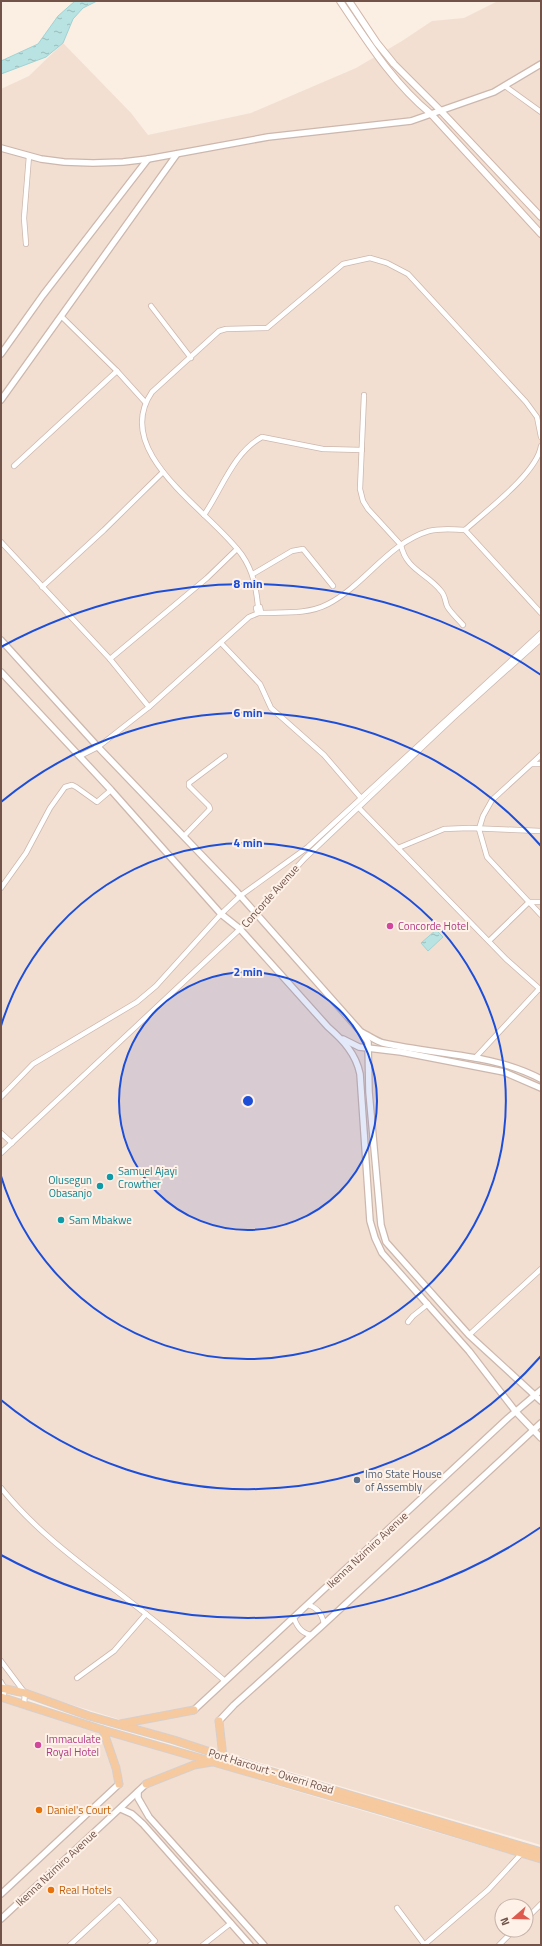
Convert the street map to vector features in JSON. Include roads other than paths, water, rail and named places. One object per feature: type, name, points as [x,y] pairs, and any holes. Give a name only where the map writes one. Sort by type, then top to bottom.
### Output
[{"type":"main road","points":[[340,1],[372,49],[396,80],[414,100],[430,114],[541,234]]},
{"type":"main road","points":[[349,1],[377,43],[394,64],[441,111],[541,217]]},
{"type":"main road","name":"Port Harcourt - Owerri Road","points":[[2,1686],[116,1724],[174,1740],[223,1757],[541,1852]]},
{"type":"main road","name":"Port Harcourt - Owerri Road","points":[[2,1697],[103,1730],[541,1859]]},
{"type":"main road","points":[[116,1724],[136,1722],[194,1710]]},
{"type":"main road","points":[[219,1721],[223,1757]]},
{"type":"main road","points":[[103,1730],[116,1768],[119,1784]]},
{"type":"main road","points":[[146,1784],[194,1765],[214,1762]]},
{"type":"street","points":[[1,148],[29,156],[64,162],[93,163],[148,159],[268,137],[411,121],[494,92],[541,64]]},
{"type":"street","points":[[506,86],[541,112]]},
{"type":"street","points":[[1,400],[178,154]]},
{"type":"street","points":[[26,244],[24,218],[29,156]]},
{"type":"street","points":[[1,354],[43,296],[148,159]]},
{"type":"street","points":[[258,610],[253,574],[237,549],[163,472],[149,450],[143,436],[141,414],[145,402],[152,392],[219,331],[226,329],[267,328],[343,264],[370,258],[387,263],[408,274],[526,402],[537,417],[541,437]]},
{"type":"street","points":[[151,306],[191,358]]},
{"type":"street","points":[[61,316],[145,402]]},
{"type":"street","points":[[14,466],[117,372]]},
{"type":"street","points":[[364,395],[360,489],[363,501],[368,510],[401,545],[403,554],[408,561],[419,573],[442,591],[448,607],[463,625]]},
{"type":"street","points":[[204,515],[216,499],[236,462],[262,437],[323,449],[362,450]]},
{"type":"street","points":[[466,530],[528,472],[540,453],[541,446]]},
{"type":"street","points":[[42,587],[104,530],[163,472]]},
{"type":"street","points":[[80,756],[98,747],[149,707],[258,610],[274,612],[313,610],[328,605],[362,580],[401,545],[416,536],[430,531],[444,529],[466,530],[541,613]]},
{"type":"street","points":[[1,542],[110,659],[149,707]]},
{"type":"street","points":[[110,659],[208,578],[237,549]]},
{"type":"street","points":[[253,574],[292,551],[303,549],[333,586]]},
{"type":"street","name":"Concorde Avenue","points":[[1,1097],[34,1064],[137,1002],[176,965],[221,914],[240,896],[303,851],[541,633]]},
{"type":"street","points":[[1,640],[98,747],[240,896],[361,1032],[368,1042],[369,1092],[381,1226],[386,1242],[469,1335],[541,1401]]},
{"type":"street","name":"Concorde Avenue","points":[[1,1153],[240,929],[305,858],[453,718],[541,640]]},
{"type":"street","points":[[221,643],[260,684],[271,708],[324,755],[361,798]]},
{"type":"street","points":[[1,672],[111,790],[221,914],[240,929],[328,1027],[339,1036],[352,1044],[368,1048],[401,1052],[504,1072],[541,1088]]},
{"type":"street","points":[[541,755],[492,800],[483,816],[479,829],[487,857],[541,915]]},
{"type":"street","points":[[184,836],[210,809],[209,806],[189,786],[189,783],[225,756]]},
{"type":"street","points":[[532,764],[541,764]]},
{"type":"street","points":[[1,888],[26,853],[50,808],[64,787],[72,785],[98,802],[111,790]]},
{"type":"street","points":[[359,808],[522,975],[540,989],[475,1058]]},
{"type":"street","points":[[398,848],[444,829],[541,831]]},
{"type":"street","points":[[489,941],[528,902],[541,902]]},
{"type":"street","points":[[361,1032],[382,1042],[475,1058],[517,1068],[541,1079]]},
{"type":"street","points":[[339,1036],[356,1059],[360,1074],[370,1221],[382,1253],[394,1269],[428,1304],[468,1351],[516,1412],[541,1438]]},
{"type":"street","points":[[1,1133],[12,1143]]},
{"type":"street","points":[[378,1245],[386,1242]]},
{"type":"street","points":[[469,1335],[541,1269]]},
{"type":"street","points":[[408,1322],[428,1304]]},
{"type":"street","name":"Ikenna Nzimiro Avenue","points":[[194,1710],[541,1390]]},
{"type":"street","points":[[219,1721],[234,1705],[324,1624],[541,1423]]},
{"type":"street","points":[[1,1488],[26,1517],[69,1555],[146,1614],[225,1681]]},
{"type":"street","points":[[308,1605],[319,1611],[324,1624]]},
{"type":"street","points":[[77,1678],[114,1651],[146,1614]]},
{"type":"street","points":[[294,1618],[299,1629],[312,1635]]},
{"type":"street","points":[[1,1661],[25,1693],[24,1704]]},
{"type":"street","points":[[2,1686],[2,1697]]},
{"type":"street","name":"Ikenna Nzimiro Avenue","points":[[1,1894],[119,1784]]},
{"type":"street","name":"Ikenna Nzimiro Avenue","points":[[1,1919],[146,1784]]},
{"type":"street","points":[[138,1792],[138,1798],[149,1817],[264,1945]]},
{"type":"street","points":[[121,1808],[132,1814],[143,1824],[250,1945]]},
{"type":"street","points":[[397,1908],[424,1945],[488,1890],[522,1853]]},
{"type":"street","points":[[70,1945],[119,1900],[155,1941],[150,1945]]},
{"type":"street","points":[[203,1945],[231,1923]]},
{"type":"water","points":[[75,1],[97,1],[83,8],[73,19],[63,43],[46,57],[1,74],[1,61],[38,44],[58,16]]},
{"type":"water","points":[[436,930],[443,937],[428,951],[421,943]]},
{"type":"place","name":"Concorde Hotel","points":[[390,926]]},
{"type":"place","name":"Samuel Ajayi Crowther","points":[[110,1177]]},
{"type":"place","name":"Olusegun Obasanjo","points":[[100,1186]]},
{"type":"place","name":"Sam Mbakwe","points":[[61,1220]]},
{"type":"place","name":"Imo State House of Assembly","points":[[357,1480]]},
{"type":"place","name":"Immaculate Royal Hotel","points":[[38,1745]]},
{"type":"place","name":"Daniel's Court","points":[[39,1810]]},
{"type":"place","name":"Real Hotels","points":[[51,1890]]}]
